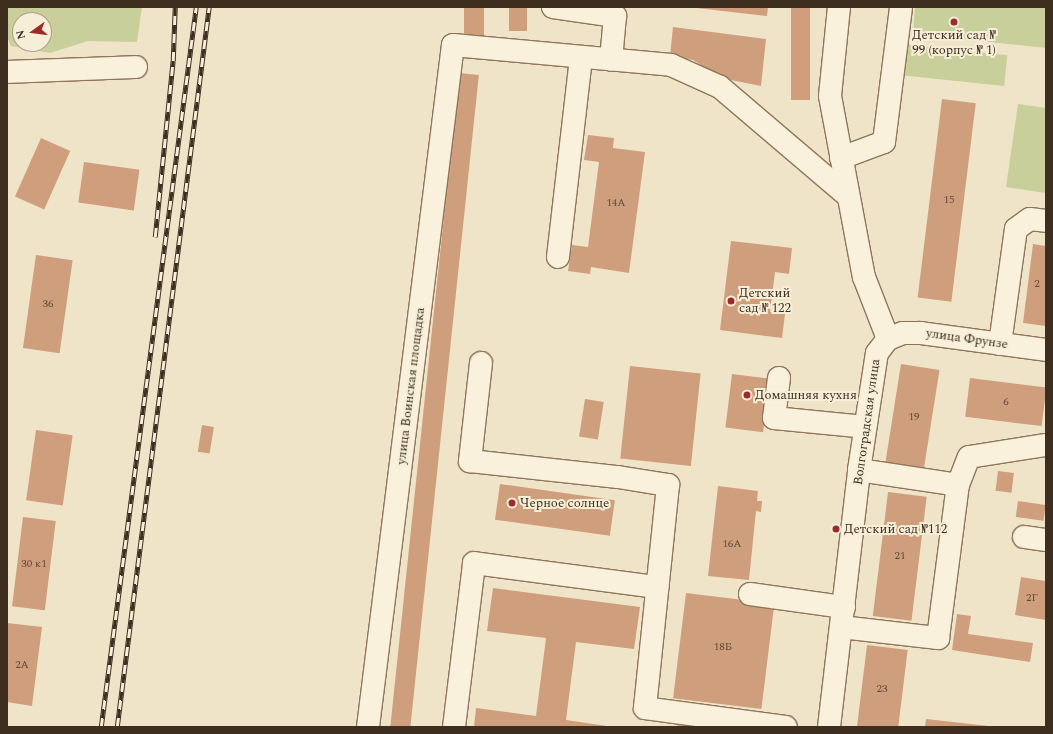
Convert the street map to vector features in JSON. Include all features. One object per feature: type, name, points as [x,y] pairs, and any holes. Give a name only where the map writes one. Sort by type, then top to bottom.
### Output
[{"type":"street","points":[[553,7],[615,16],[611,60]]},
{"type":"street","points":[[839,7],[830,96],[864,277],[888,339]]},
{"type":"street","points":[[841,158],[884,142],[901,7]]},
{"type":"street","name":"улица Воинская площадка","points":[[368,727],[453,45],[581,57]]},
{"type":"street","points":[[558,257],[581,57],[671,65],[720,87],[848,196]]},
{"type":"street","points":[[7,72],[136,68]]},
{"type":"street","points":[[1000,344],[1016,229],[1030,219],[1046,221]]},
{"type":"street","name":"улица Фрунзе","points":[[888,339],[903,333],[921,333],[1046,350]]},
{"type":"street","name":"Волгоградская улица","points":[[829,727],[865,427],[877,353],[888,339]]},
{"type":"street","points":[[481,363],[470,461],[618,477],[668,485],[645,708],[786,727]]},
{"type":"street","points":[[779,378],[774,418],[865,427]]},
{"type":"street","points":[[750,594],[843,617],[938,638],[958,485],[969,457],[1046,445]]},
{"type":"street","points":[[859,470],[958,485]]},
{"type":"street","points":[[1024,537],[1046,540]]},
{"type":"street","points":[[454,727],[474,563],[657,587]]},
{"type":"green space","points":[[7,7],[142,7],[137,42],[88,41],[50,53],[44,52],[52,52],[52,12],[12,12],[11,46],[7,37]]},
{"type":"green space","name":"Детский сад № 99 (корпус № 1)","points":[[915,7],[1046,7],[1046,48],[913,34]]},
{"type":"green space","points":[[900,44],[1007,55],[1004,86],[897,75]]},
{"type":"green space","points":[[1018,104],[1046,108],[1046,193],[1006,187]]},
{"type":"building","points":[[464,7],[484,7],[484,38],[464,38]]},
{"type":"building","points":[[509,7],[527,7],[527,31],[509,31]]},
{"type":"building","points":[[688,7],[768,7],[767,16]]},
{"type":"building","points":[[791,7],[810,7],[810,100],[791,100]]},
{"type":"building","points":[[673,27],[766,39],[761,86],[721,78],[693,60],[670,56]]},
{"type":"building","points":[[459,73],[479,75],[410,727],[390,727]]},
{"type":"building","points":[[942,99],[976,103],[951,302],[918,298]]},
{"type":"building","points":[[588,135],[614,138],[613,148],[645,152],[629,273],[591,267],[590,274],[568,271],[572,245],[588,247],[599,162],[584,160]]},
{"type":"building","points":[[41,138],[70,151],[44,209],[15,196]]},
{"type":"building","points":[[84,162],[139,170],[134,210],[78,203]]},
{"type":"building","points":[[731,241],[792,248],[789,274],[775,272],[770,312],[785,314],[782,338],[720,330]]},
{"type":"building","points":[[1033,244],[1046,246],[1046,326],[1023,323]]},
{"type":"building","points":[[36,255],[73,260],[60,353],[23,348]]},
{"type":"building","points":[[901,364],[940,370],[924,470],[885,464]]},
{"type":"building","points":[[630,366],[701,373],[691,466],[620,458]]},
{"type":"building","points":[[732,374],[770,379],[763,432],[725,428]]},
{"type":"building","points":[[970,378],[1046,387],[1042,426],[965,417]]},
{"type":"building","points":[[585,399],[604,402],[598,440],[579,437]]},
{"type":"building","points":[[202,425],[214,427],[210,454],[198,452]]},
{"type":"building","points":[[36,430],[73,435],[63,505],[26,500]]},
{"type":"building","points":[[998,471],[1014,473],[1011,493],[996,491]]},
{"type":"building","points":[[500,484],[615,500],[610,536],[495,520]]},
{"type":"building","points":[[718,486],[758,491],[757,501],[762,501],[761,512],[756,511],[749,580],[708,576]]},
{"type":"building","points":[[888,492],[927,497],[911,621],[873,616]]},
{"type":"building","points":[[1018,501],[1046,505],[1044,521],[1016,517]]},
{"type":"building","points":[[23,517],[56,521],[45,610],[12,606]]},
{"type":"building","points":[[1021,577],[1046,581],[1046,620],[1015,615]]},
{"type":"building","points":[[493,588],[640,607],[634,649],[576,642],[566,720],[614,727],[474,727],[476,708],[536,716],[546,638],[487,631]]},
{"type":"building","points":[[686,593],[774,604],[761,709],[673,698]]},
{"type":"building","points":[[957,614],[971,616],[968,634],[1033,643],[1030,662],[952,650]]},
{"type":"building","points":[[7,623],[42,627],[32,706],[7,702]]},
{"type":"building","points":[[867,645],[908,650],[898,727],[857,727]]},
{"type":"building","points":[[926,719],[989,726],[989,727],[925,727]]},
{"type":"building","points":[[678,723],[699,726],[699,727],[677,727]]},
{"type":"railway","points":[[155,237],[173,61],[175,7]]},
{"type":"railway","points":[[101,727],[196,7]]},
{"type":"railway","points":[[117,727],[209,7]]},
{"type":"place","name":"Детский сад № 99 (корпус № 1)","points":[[954,22]]},
{"type":"place","name":"Детский сад № 122","points":[[731,301]]},
{"type":"place","name":"Домашняя кухня","points":[[747,395]]},
{"type":"place","name":"Черное солнце","points":[[512,503]]},
{"type":"place","name":"Детский сад №112","points":[[836,529]]}]
